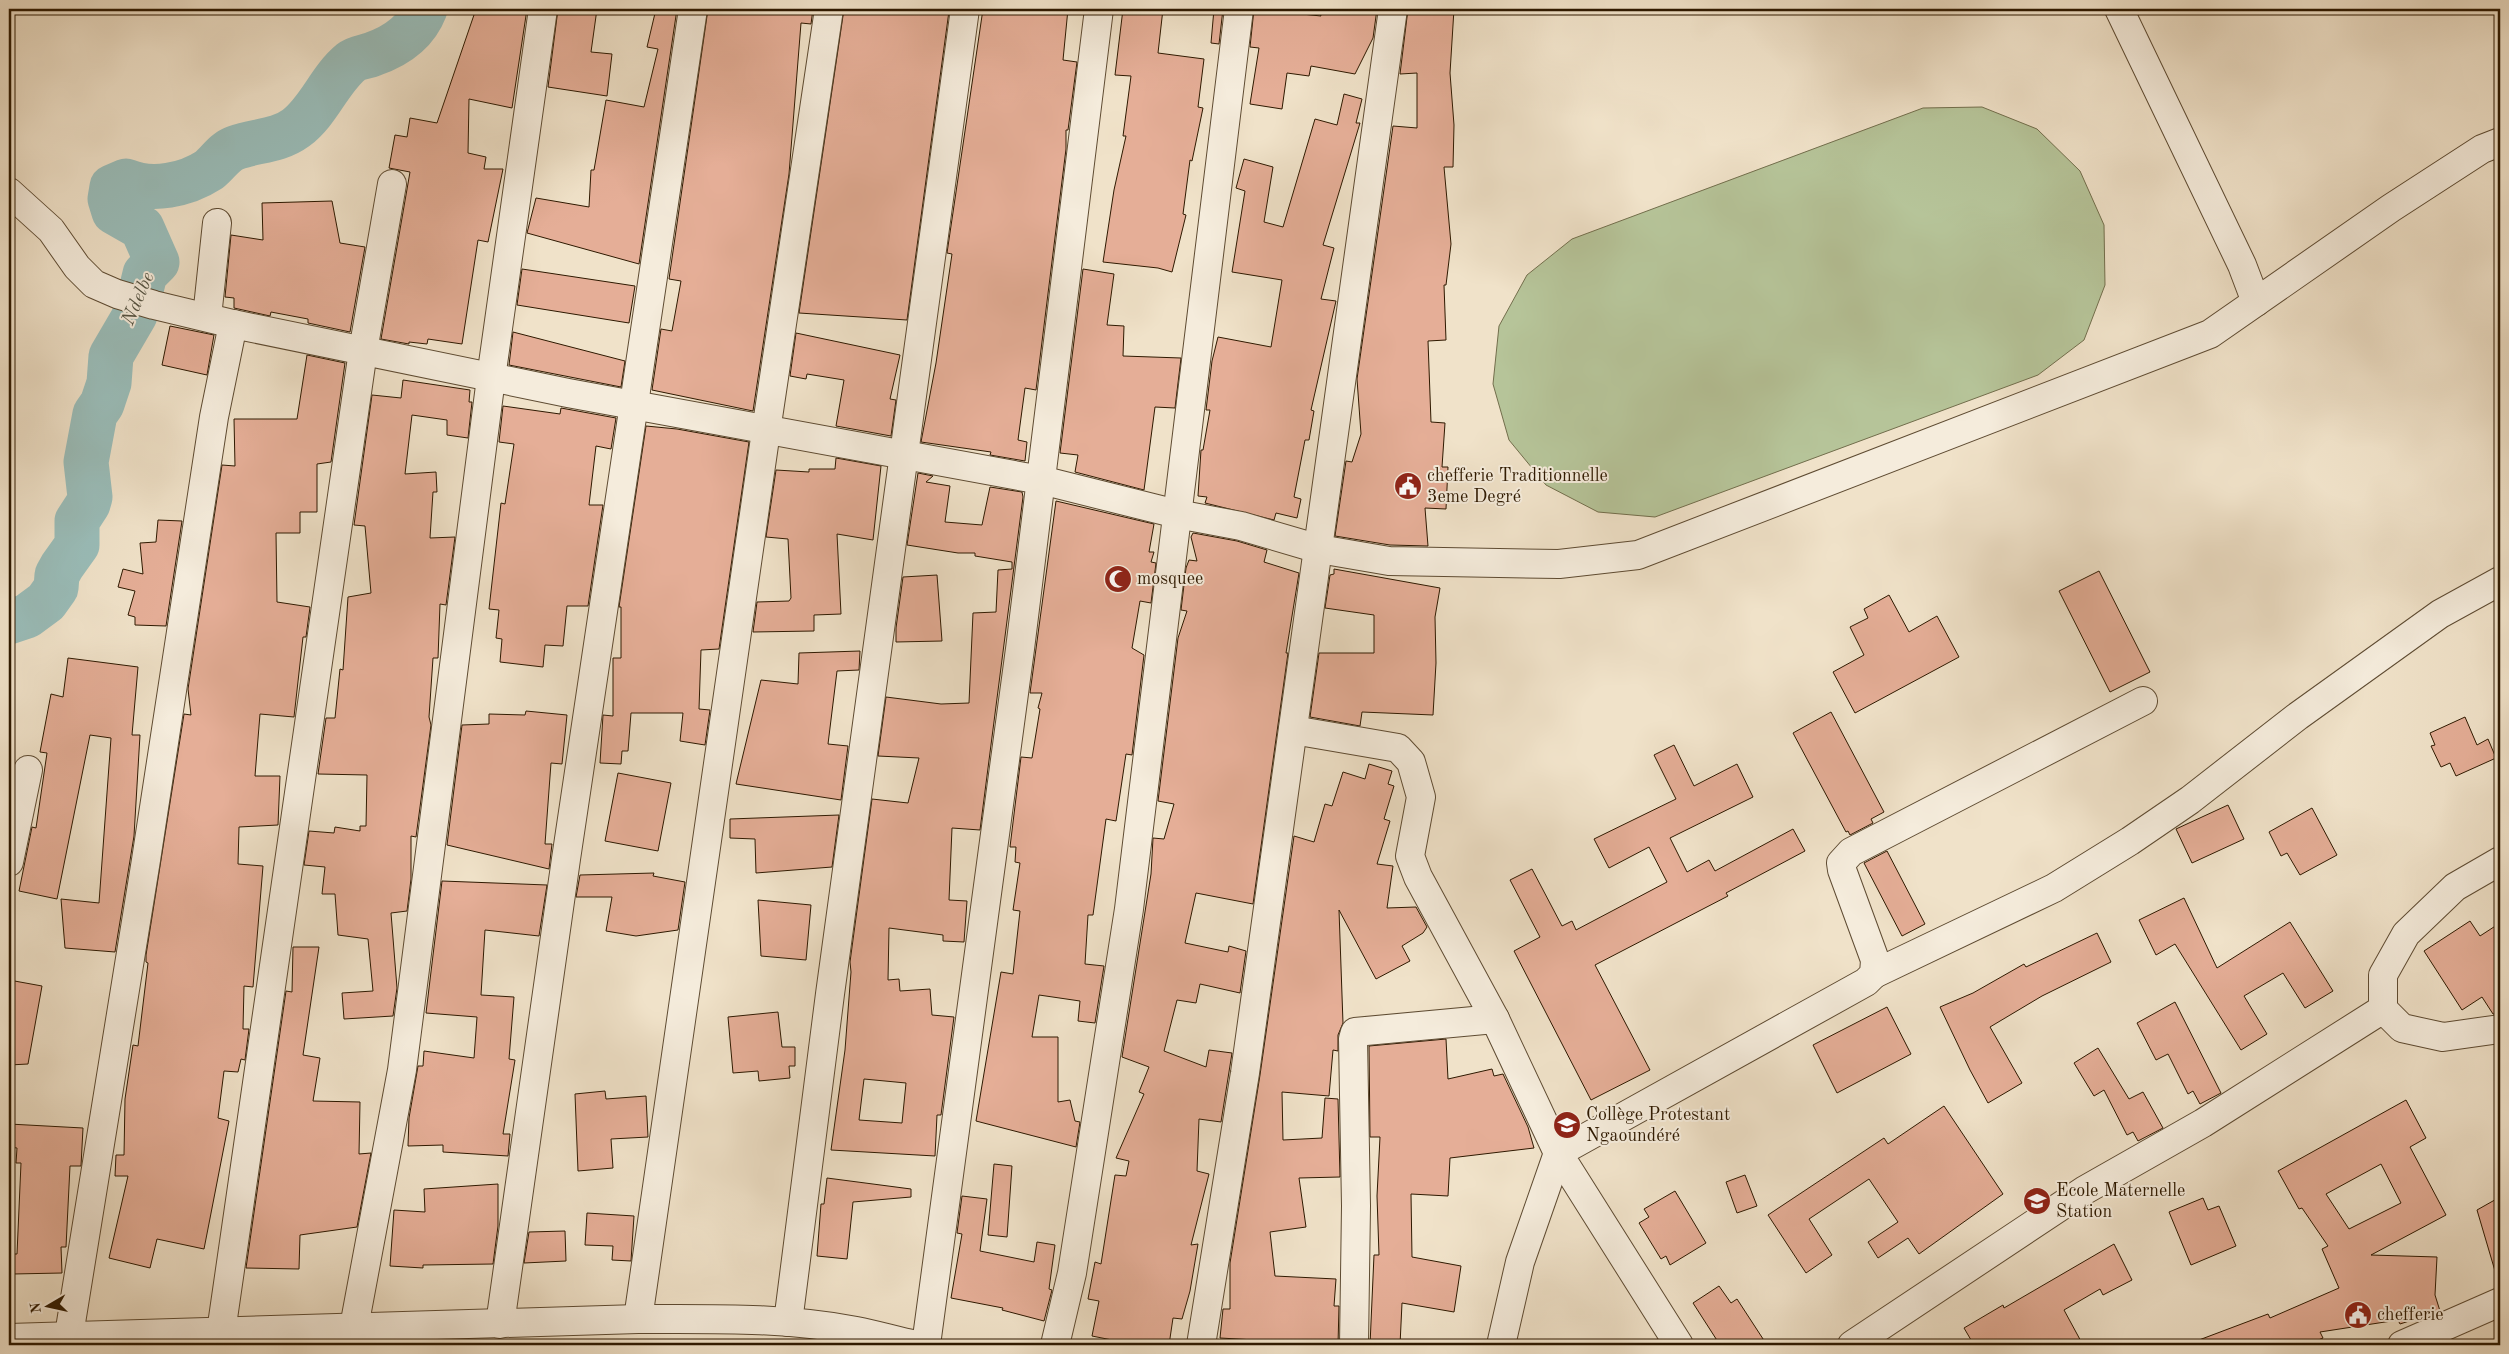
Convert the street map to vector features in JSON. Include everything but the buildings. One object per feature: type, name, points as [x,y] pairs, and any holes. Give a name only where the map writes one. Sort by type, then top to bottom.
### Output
[{"type":"street","points":[[355,1336],[402,1070],[491,378],[543,9]]},
{"type":"street","points":[[500,1324],[566,859],[693,9]]},
{"type":"street","points":[[638,1319],[829,9]]},
{"type":"street","points":[[788,1322],[830,994],[966,9]]},
{"type":"street","points":[[926,1345],[1041,480],[1099,9]]},
{"type":"street","points":[[1055,1345],[1072,1273],[1129,910],[1238,9]]},
{"type":"street","points":[[1200,1345],[1245,1073],[1320,548],[1393,9]]},
{"type":"street","points":[[2119,9],[2242,265],[2256,302]]},
{"type":"street","points":[[9,192],[51,230],[77,267],[94,284],[117,294],[233,324],[635,406],[1041,480],[1177,514],[1241,526],[1320,548],[1390,561],[1559,564],[1638,555],[2210,334],[2392,208],[2482,149],[2500,142]]},
{"type":"street","points":[[221,1332],[363,351],[392,184]]},
{"type":"street","points":[[207,317],[217,223]]},
{"type":"street","points":[[68,1335],[146,860],[213,427],[233,324]]},
{"type":"street","points":[[1501,1345],[1520,1262],[1558,1153],[1866,982],[1874,974],[2054,888],[2130,841],[2190,800],[2298,716],[2440,614],[2500,581]]},
{"type":"street","points":[[1874,974],[1876,960],[1842,870],[1841,863],[1851,852],[2143,701]]},
{"type":"street","points":[[1294,730],[1398,748],[1411,762],[1421,797],[1410,856],[1418,877],[1495,1018],[1558,1153],[1679,1345]]},
{"type":"street","points":[[9,862],[28,770]]},
{"type":"street","points":[[2500,861],[2455,886],[2406,934],[2383,974],[2384,1009],[2402,1028],[2443,1037],[2500,1029]]},
{"type":"street","points":[[1852,1345],[2085,1190],[2204,1123],[2384,1009]]},
{"type":"street","points":[[1354,1345],[1354,1032],[1495,1018]]},
{"type":"street","points":[[2402,1345],[2500,1302]]},
{"type":"street","points":[[9,1338],[221,1332],[355,1336],[500,1324],[638,1319],[717,1319],[788,1322],[856,1331],[916,1345]]},
{"type":"green space","points":[[1982,107],[2037,129],[2080,171],[2104,225],[2105,285],[2084,340],[2038,375],[1655,517],[1598,512],[1546,485],[1509,440],[1493,384],[1499,326],[1527,275],[1572,239],[1923,108]]},
{"type":"waterway","name":"Ndelbe","points":[[9,622],[27,616],[46,602],[56,588],[57,575],[77,545],[77,521],[88,504],[90,497],[86,462],[95,414],[102,404],[109,383],[111,356],[135,315],[145,274],[157,262],[142,228],[114,212],[110,199],[112,187],[126,181],[147,186],[158,186],[190,180],[209,170],[224,155],[235,148],[289,133],[311,113],[343,69],[356,59],[390,47],[404,37],[416,25],[425,9]]},
{"type":"place","name":"chefferie Traditionnelle 3eme Degré","points":[[1408,486]]},
{"type":"place","name":"mosquee","points":[[1118,579]]},
{"type":"place","name":"Collège Protestant Ngaoundéré","points":[[1567,1125]]},
{"type":"place","name":"Ecole Maternelle Station","points":[[2037,1201]]},
{"type":"place","name":"chefferie","points":[[2358,1315]]}]
